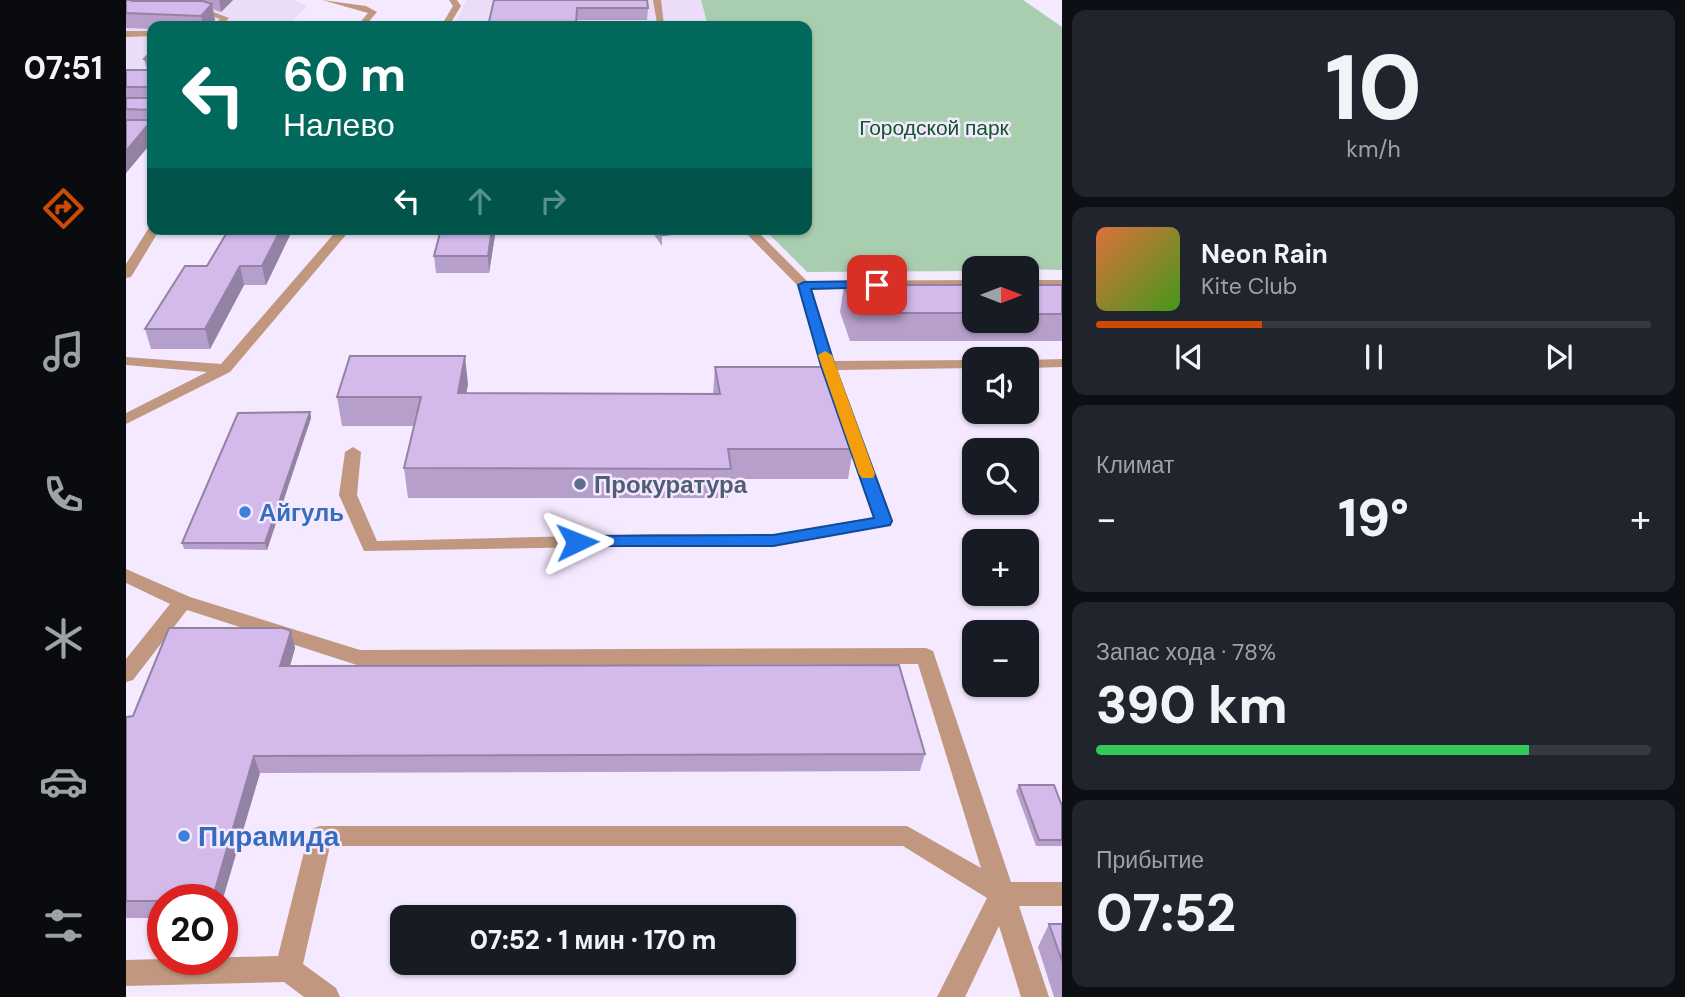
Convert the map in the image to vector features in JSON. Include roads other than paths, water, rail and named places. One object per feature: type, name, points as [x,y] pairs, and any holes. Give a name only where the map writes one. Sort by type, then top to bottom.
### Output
[{"type":"lane","points":[[326,0],[366,8],[373,12],[365,21]]},
{"type":"lane","points":[[448,21],[457,6],[453,0]]},
{"type":"lane","points":[[657,0],[661,21]]},
{"type":"lane","points":[[181,12],[208,12],[225,18],[222,21]]},
{"type":"lane","points":[[126,34],[147,34]]},
{"type":"lane","points":[[126,274],[150,235]]},
{"type":"lane","points":[[126,419],[225,369],[340,235]]},
{"type":"lane","points":[[353,452],[348,495],[371,547],[654,540],[773,541],[884,521],[828,366],[804,285],[754,235]]},
{"type":"lane","points":[[1040,284],[1062,284]]},
{"type":"lane","points":[[804,285],[962,285]]},
{"type":"lane","points":[[126,361],[225,369]]},
{"type":"lane","points":[[1039,364],[1062,363]]},
{"type":"lane","points":[[828,366],[962,364]]},
{"type":"lane","points":[[126,575],[183,602],[360,658],[926,656],[1035,997]]},
{"type":"lane","points":[[126,674],[183,602]]},
{"type":"lane","points":[[288,969],[320,836],[907,836],[1002,894],[1062,894]]},
{"type":"lane","points":[[951,997],[1002,894]]},
{"type":"lane","points":[[126,973],[288,969],[326,997]]},
{"type":"place","name":"Прокуратура","points":[[580,484]]},
{"type":"place","name":"Айгуль","points":[[245,512]]},
{"type":"place","name":"Пирамида","points":[[184,836]]},
{"type":"park label","name":"Городской парк","points":[[934,128]]}]
